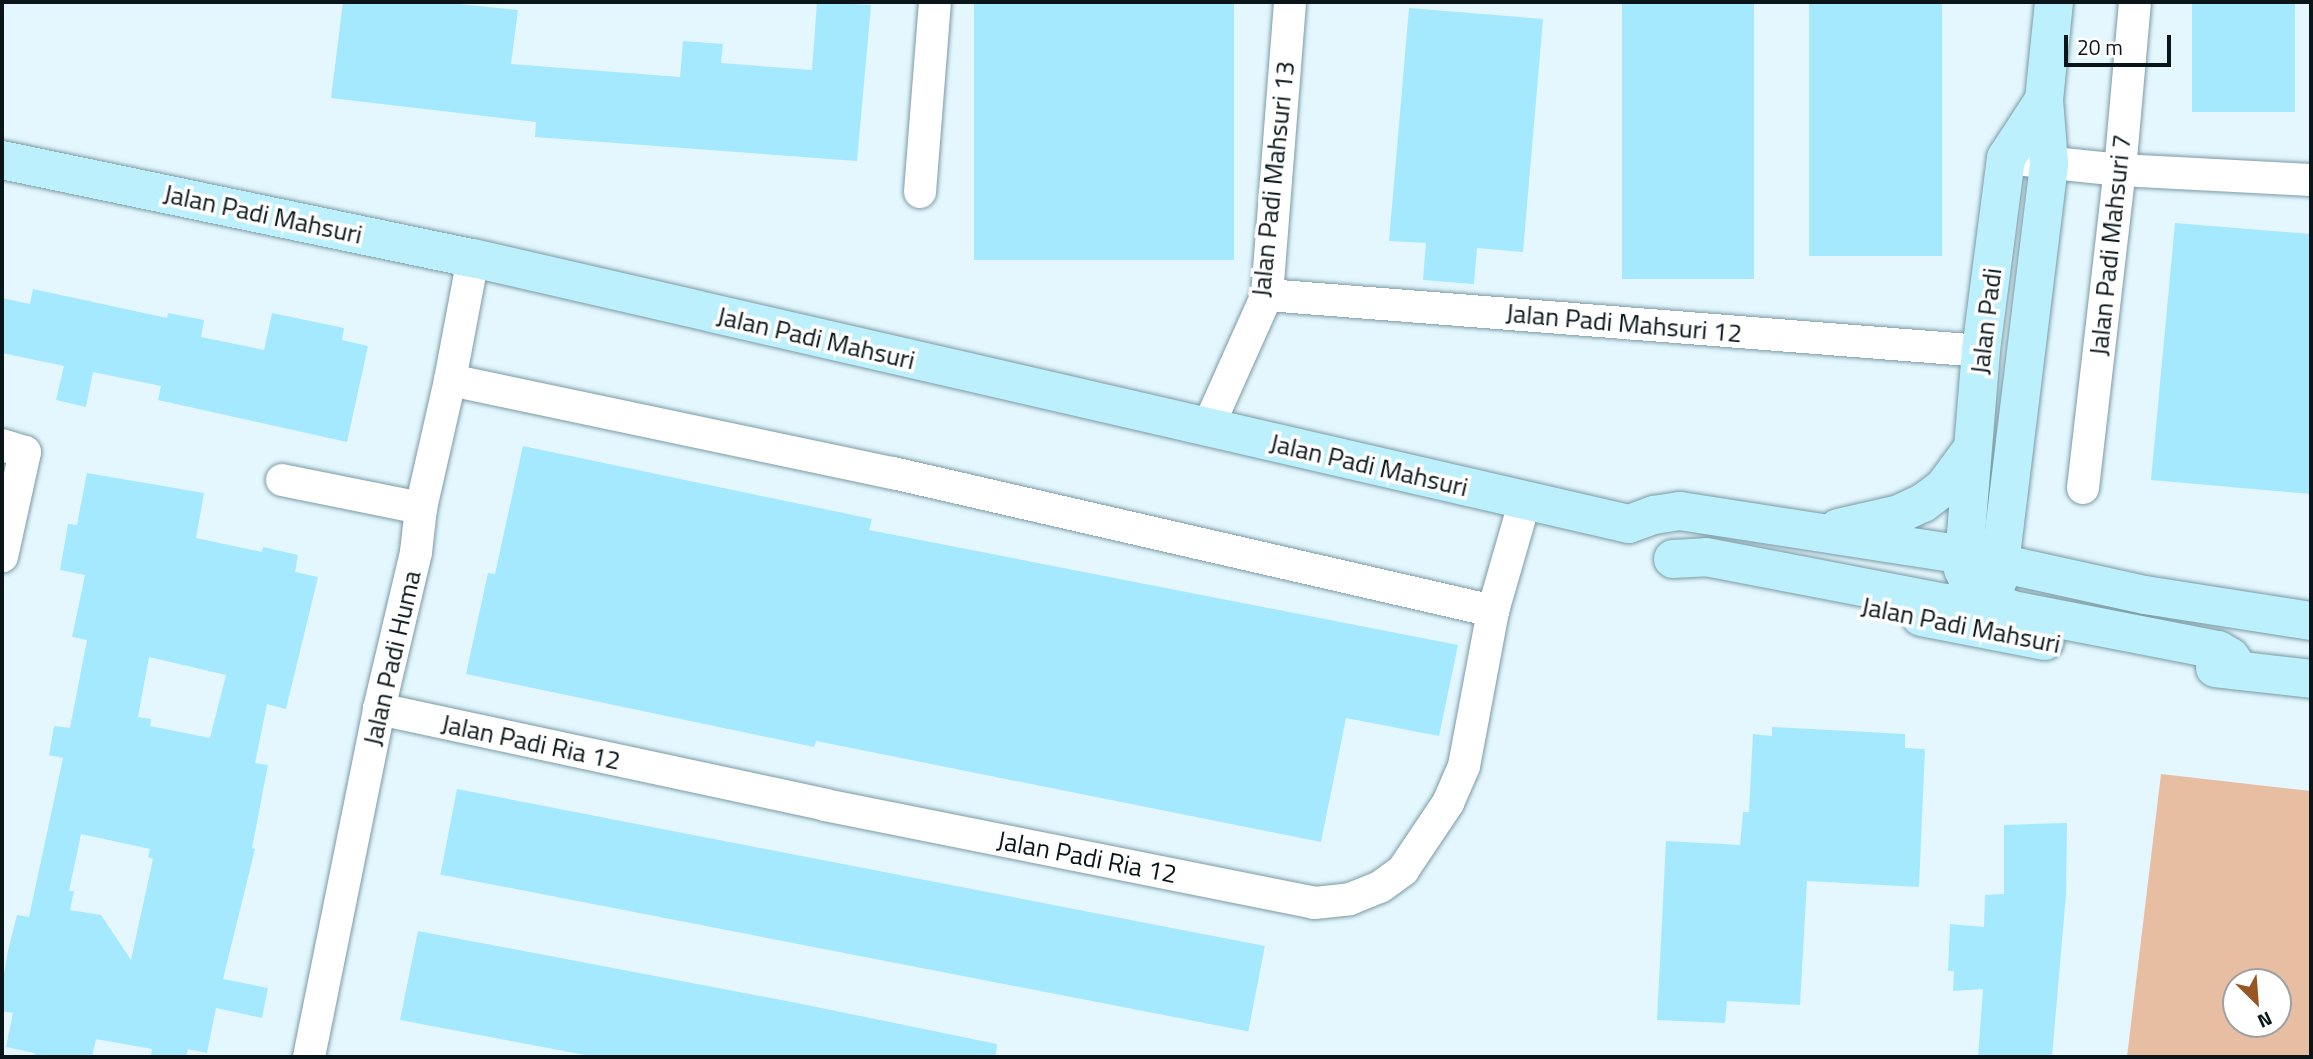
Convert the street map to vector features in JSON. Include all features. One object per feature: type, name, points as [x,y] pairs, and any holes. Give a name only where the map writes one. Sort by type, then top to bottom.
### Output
[{"type":"main road","name":"Jalan Padi","points":[[2002,562],[2023,353],[2049,163],[2044,100],[2054,2]]},
{"type":"main road","name":"Jalan Padi","points":[[1963,555],[1981,351],[2006,158],[2044,100]]},
{"type":"main road","name":"Jalan Padi Mahsuri","points":[[2,160],[472,258],[1629,524],[1659,555],[1702,573],[1942,622],[2157,661],[2311,679]]},
{"type":"main road","points":[[1820,532],[1899,514],[1923,503],[1944,486],[1972,449]]},
{"type":"main road","points":[[1629,524],[1654,515],[1680,511],[1963,555],[2145,595],[2311,621]]},
{"type":"main road","points":[[1963,555],[1969,582],[1981,595],[2012,610],[2218,650],[2230,657],[2240,671]]},
{"type":"main road","points":[[1673,559],[1706,557],[1945,603],[1967,602],[1981,595],[1998,580],[2002,562]]},
{"type":"street","points":[[920,192],[935,2]]},
{"type":"street","name":"Jalan Padi Mahsuri 13","points":[[1207,429],[1267,295],[1290,2]]},
{"type":"street","name":"Jalan Padi Mahsuri 7","points":[[2083,488],[2120,170],[2135,2]]},
{"type":"street","points":[[2006,158],[2120,170],[2311,180]]},
{"type":"street","name":"Jalan Padi Huma","points":[[318,1056],[379,709],[415,552],[421,508],[450,380],[472,258]]},
{"type":"street","name":"Jalan Padi Mahsuri 12","points":[[1267,295],[1981,351]]},
{"type":"street","points":[[450,380],[894,473],[1493,611]]},
{"type":"street","points":[[2,557],[14,448]]},
{"type":"street","points":[[282,480],[421,508]]},
{"type":"street","name":"Jalan Padi Ria 12","points":[[379,709],[812,802],[1314,903],[1350,899],[1380,887],[1403,870],[1448,803],[1464,766],[1493,611],[1525,500]]},
{"type":"shaded area","points":[[2161,774],[2311,791],[2311,1057],[2127,1057]]},
{"type":"building","points":[[343,2],[440,2],[518,10],[511,64],[680,77],[683,41],[723,44],[721,63],[812,70],[817,2],[871,5],[857,161],[535,137],[536,122],[331,98]]},
{"type":"building","points":[[974,2],[1234,2],[1234,260],[974,260]]},
{"type":"building","points":[[1622,2],[1754,2],[1754,279],[1622,279]]},
{"type":"building","points":[[1809,2],[1942,2],[1942,256],[1809,256]]},
{"type":"building","points":[[2192,2],[2295,2],[2295,112],[2192,112]]},
{"type":"building","points":[[1409,8],[1543,19],[1523,252],[1477,248],[1474,284],[1423,280],[1426,243],[1389,241]]},
{"type":"building","points":[[2175,223],[2311,234],[2311,494],[2151,480]]},
{"type":"building","points":[[33,289],[167,318],[168,313],[204,320],[201,337],[264,350],[272,313],[344,328],[342,340],[368,346],[347,442],[158,400],[161,386],[93,372],[86,407],[56,400],[64,366],[2,353],[2,298],[30,304]]},
{"type":"building","points":[[523,446],[872,519],[869,530],[1458,645],[1439,736],[1346,718],[1321,842],[816,741],[814,747],[466,674],[488,573],[495,574]]},
{"type":"building","points":[[87,473],[204,493],[196,538],[262,552],[263,547],[298,555],[295,572],[318,577],[286,709],[267,704],[255,763],[268,765],[252,848],[255,849],[223,979],[268,988],[262,1018],[216,1008],[207,1053],[188,1049],[186,1057],[151,1057],[152,1049],[96,1039],[92,1057],[34,1057],[35,1053],[6,1047],[13,1013],[2,1011],[2,985],[8,951],[17,915],[29,917],[63,758],[49,755],[54,726],[70,728],[87,640],[72,637],[85,575],[60,570],[68,524],[77,525]],"holes":[[[149,657],[226,675],[210,738],[150,726],[151,719],[138,717]],[[81,834],[150,849],[148,857],[153,859],[131,960],[101,915],[70,910],[74,891],[69,891]]]},
{"type":"building","points":[[1772,727],[1905,734],[1905,748],[1925,749],[1919,887],[1807,881],[1800,1005],[1727,1001],[1725,1023],[1657,1020],[1666,841],[1740,845],[1743,812],[1749,812],[1753,734],[1772,736]]},
{"type":"building","points":[[457,789],[1265,946],[1248,1031],[440,874]]},
{"type":"building","points":[[2067,823],[2066,894],[2052,1057],[1978,1057],[1983,989],[1953,991],[1954,971],[1948,971],[1950,924],[1984,927],[1985,895],[2004,894],[2004,825]]},
{"type":"building","points":[[418,931],[997,1044],[996,1057],[596,1057],[400,1020]]}]
